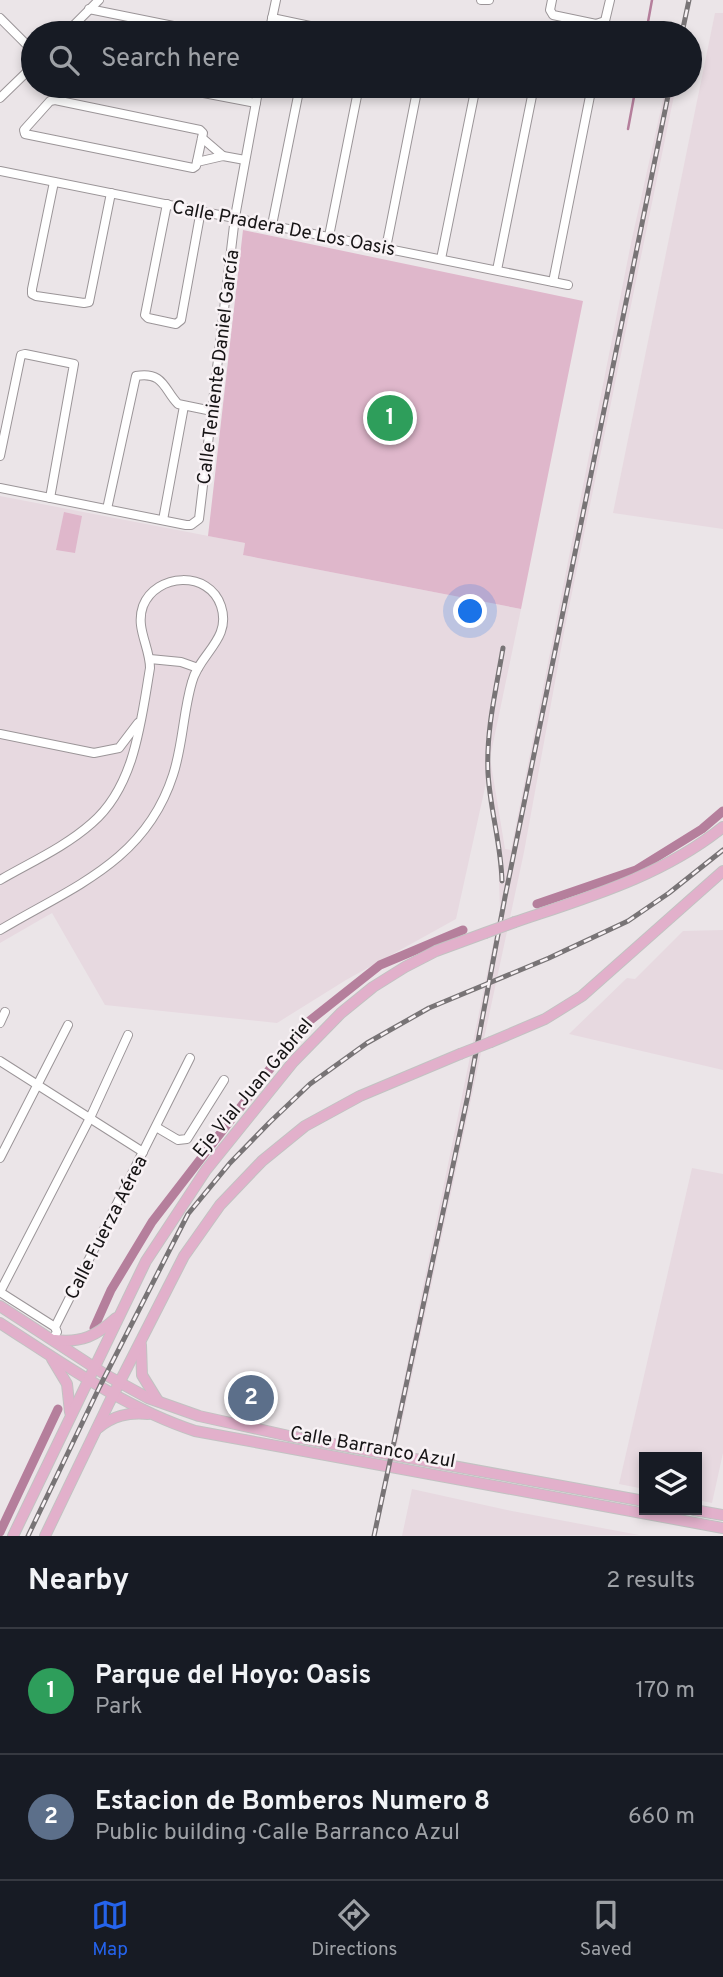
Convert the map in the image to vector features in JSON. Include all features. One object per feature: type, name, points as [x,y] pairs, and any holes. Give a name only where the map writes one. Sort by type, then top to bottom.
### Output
[{"type":"main road","name":"Eje Vial Juan Gabriel","points":[[13,1536],[146,1262],[183,1201],[232,1135],[311,1041],[349,1006],[390,976],[436,951],[642,877],[677,860],[723,827]]},
{"type":"main road","points":[[45,1536],[184,1256],[200,1230],[232,1191],[262,1161],[305,1126],[340,1105],[545,1019],[582,996],[723,871]]},
{"type":"main road","name":"Calle Barranco Azul","points":[[0,1306],[94,1367],[151,1414],[211,1435],[720,1526]]},
{"type":"main road","points":[[52,1340],[71,1342],[90,1338],[120,1314]]},
{"type":"main road","name":"Calle Barranco Azul","points":[[0,1323],[88,1379],[217,1421],[279,1435],[639,1500]]},
{"type":"main road","points":[[141,1340],[142,1375],[160,1403]]},
{"type":"main road","points":[[45,1352],[68,1384],[68,1423]]},
{"type":"main road","points":[[96,1430],[108,1420],[125,1414],[151,1414]]},
{"type":"main road","points":[[702,1511],[723,1515]]},
{"type":"street","points":[[78,21],[99,0]]},
{"type":"street","points":[[271,21],[276,0]]},
{"type":"street","points":[[481,0],[489,0]]},
{"type":"street","points":[[552,0],[552,15],[581,21]]},
{"type":"street","points":[[605,21],[610,0]]},
{"type":"street","points":[[89,9],[148,21]]},
{"type":"street","points":[[0,18],[21,39]]},
{"type":"street","points":[[272,18],[282,21]]},
{"type":"street","points":[[0,98],[21,78]]},
{"type":"street","points":[[230,98],[256,103]]},
{"type":"street","name":"Calle Teniente Daniel García","points":[[163,520],[186,525],[196,523],[201,515],[235,217],[257,98]]},
{"type":"street","points":[[272,225],[298,98]]},
{"type":"street","points":[[329,236],[357,98]]},
{"type":"street","points":[[386,248],[416,98]]},
{"type":"street","points":[[441,259],[474,98]]},
{"type":"street","points":[[497,270],[532,98]]},
{"type":"street","points":[[553,282],[591,98]]},
{"type":"street","points":[[55,100],[200,130],[203,132],[197,162],[193,168],[26,135],[24,131],[50,101],[55,100]]},
{"type":"street","points":[[202,138],[223,156]]},
{"type":"street","points":[[197,162],[223,156],[244,160]]},
{"type":"street","name":"Calle Pradera De Los Oasis","points":[[0,171],[568,285]]},
{"type":"street","points":[[54,181],[32,292],[36,296],[89,302],[111,193]]},
{"type":"street","points":[[167,204],[145,315],[176,324],[181,320],[201,210]]},
{"type":"street","points":[[0,456],[20,357],[23,354],[70,362],[75,366],[50,498]]},
{"type":"street","points":[[107,509],[134,377],[140,374],[161,380],[175,401],[184,406],[212,411]]},
{"type":"street","points":[[0,488],[163,520],[184,406]]},
{"type":"street","points":[[0,880],[75,836],[107,808],[124,779],[140,721],[150,668],[140,624],[146,600],[155,590],[172,581],[195,581],[213,592],[223,614],[219,639],[192,679],[173,776],[148,827],[133,845],[110,865],[0,930]]},
{"type":"street","points":[[150,659],[181,662],[198,668]]},
{"type":"street","points":[[0,734],[94,753],[105,752],[119,748],[140,721]]},
{"type":"street","points":[[0,1023],[5,1012]]},
{"type":"street","points":[[0,1158],[68,1025]]},
{"type":"street","points":[[55,1327],[0,1292],[90,1118],[128,1035]]},
{"type":"street","name":"Calle Fuerza Aérea","points":[[52,1340],[57,1330],[55,1327],[190,1059]]},
{"type":"street","points":[[0,1061],[143,1152]]},
{"type":"street","points":[[156,1127],[178,1140],[187,1139],[224,1080]]},
{"type":"shaded area","points":[[715,13],[723,13],[723,529],[613,513],[698,98],[702,98],[702,77]]},
{"type":"shaded area","points":[[663,98],[674,98],[565,627],[524,852],[396,1450],[390,1448],[500,910],[498,850],[486,783],[456,919],[346,980],[277,1023],[105,1005],[52,913],[0,943],[0,496],[245,543],[243,555],[521,609],[490,758],[505,849],[511,850],[631,243]]},
{"type":"shaded area","points":[[243,230],[583,301],[521,609],[243,555],[245,543],[208,536]]},
{"type":"shaded area","points":[[64,512],[82,516],[75,553],[56,550]]},
{"type":"shaded area","points":[[723,930],[723,1070],[569,1034],[627,978],[635,979],[683,931]]},
{"type":"shaded area","points":[[692,1168],[723,1174],[723,1453],[712,1503],[702,1501],[702,1452],[639,1452],[639,1488],[619,1484]]},
{"type":"shaded area","points":[[412,1489],[507,1510],[639,1535],[402,1536]]},
{"type":"waterway","points":[[648,21],[652,0]]},
{"type":"waterway","points":[[628,129],[634,98]]},
{"type":"waterway","points":[[537,904],[636,870],[702,829],[723,811]]},
{"type":"waterway","points":[[94,1328],[111,1290],[152,1222],[303,1026],[380,965],[463,930]]},
{"type":"waterway","points":[[0,1532],[58,1409]]},
{"type":"railway","points":[[685,21],[689,0]]},
{"type":"railway","points":[[374,1536],[468,1095],[505,897],[668,98]]},
{"type":"railway","points":[[502,881],[489,786],[488,757],[492,710],[503,648]]},
{"type":"railway","points":[[28,1536],[100,1386],[188,1214],[230,1163],[270,1122],[310,1084],[367,1043],[429,1008],[549,958],[628,921],[669,893],[723,850]]},
{"type":"place","name":"Parque del Hoyo: Oasis","points":[[390,418]]},
{"type":"place","name":"Estacion de Bomberos Numero 8","points":[[251,1398]]}]
